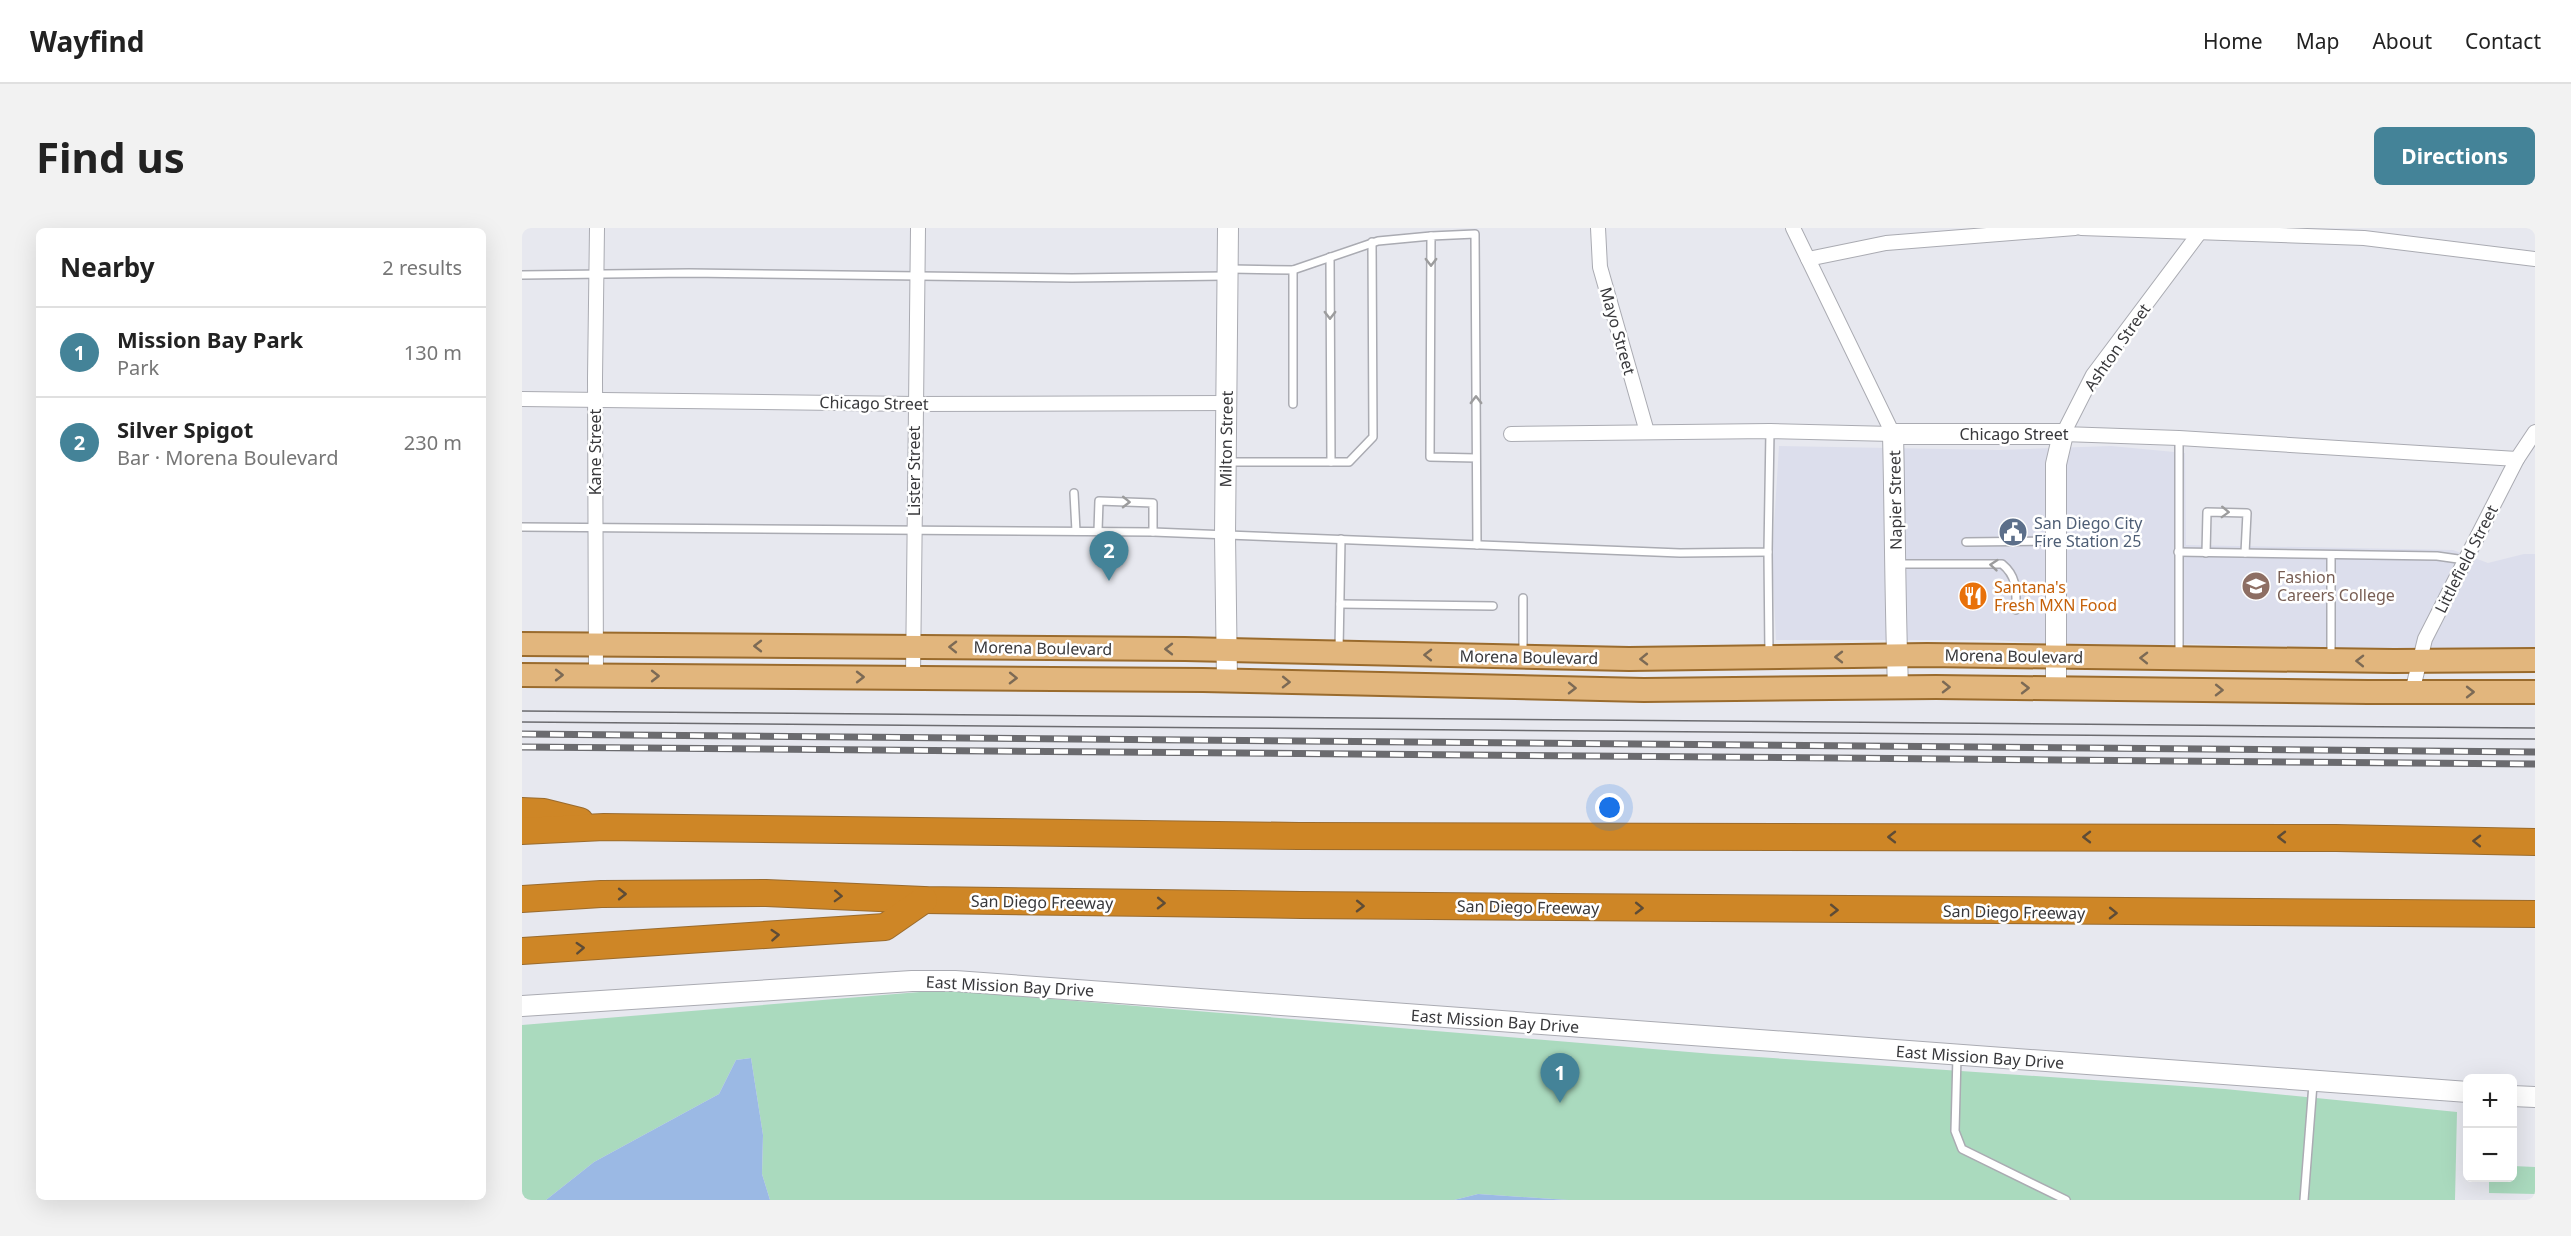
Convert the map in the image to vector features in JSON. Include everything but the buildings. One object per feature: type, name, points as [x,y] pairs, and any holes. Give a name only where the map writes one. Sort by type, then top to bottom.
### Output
[{"type":"highway","points":[[522,811],[544,812],[604,827]]},
{"type":"highway","points":[[522,831],[604,827],[1323,836],[2336,838],[2535,842]]},
{"type":"highway","name":"San Diego Freeway","points":[[522,899],[601,894],[766,893],[924,900],[2306,914],[2535,914]]},
{"type":"highway","points":[[522,951],[885,927],[924,900]]},
{"type":"main road","name":"Milton Street","points":[[1227,681],[1224,535],[1228,228]]},
{"type":"main road","name":"Chicago Street","points":[[1893,434],[2063,434]]},
{"type":"main road","name":"Napier Street","points":[[1893,434],[1895,637],[1898,687]]},
{"type":"main road","name":"Ashton Street","points":[[2056,688],[2056,464],[2063,434]]},
{"type":"main road","name":"Morena Boulevard","points":[[522,644],[1227,650],[1629,659],[1897,656],[2535,660]]},
{"type":"main road","name":"Morena Boulevard","points":[[522,675],[1227,681],[1644,690],[1898,687],[2535,692]]},
{"type":"main road","name":"East Mission Bay Drive","points":[[522,1006],[912,981],[955,981],[2463,1092]]},
{"type":"main road","points":[[2517,1096],[2535,1097]]},
{"type":"street","name":"Kane Street","points":[[596,675],[597,228]]},
{"type":"street","name":"Lister Street","points":[[913,678],[914,404],[918,228]]},
{"type":"street","name":"Mayo Street","points":[[1598,228],[1600,267],[1647,432]]},
{"type":"street","name":"Napier Street","points":[[1792,228],[1893,434]]},
{"type":"street","points":[[1808,259],[1886,243],[2075,228]]},
{"type":"street","points":[[2080,228],[2202,230],[2364,238],[2535,259]]},
{"type":"street","name":"Ashton Street","points":[[2063,434],[2093,375],[2202,230]]},
{"type":"street","name":"Chicago Street","points":[[522,399],[914,404],[1227,403]]},
{"type":"street","name":"Chicago Street","points":[[1511,434],[1770,431],[1893,434]]},
{"type":"street","name":"Littlefield Street","points":[[2412,692],[2425,639],[2517,459],[2535,432]]},
{"type":"street","name":"Chicago Street","points":[[2063,434],[2179,438],[2517,459]]},
{"type":"lane","points":[[522,275],[689,273],[917,277],[1228,273],[1293,270],[1372,243],[1431,236],[1476,234],[1477,545]]},
{"type":"lane","points":[[1431,236],[1430,458],[1476,458]]},
{"type":"lane","points":[[1226,462],[1349,462],[1373,437],[1372,243]]},
{"type":"lane","points":[[1330,257],[1331,462]]},
{"type":"lane","points":[[1293,270],[1293,404]]},
{"type":"lane","points":[[1769,658],[1770,431]]},
{"type":"lane","points":[[2179,438],[2179,658]]},
{"type":"lane","points":[[1074,493],[1076,531]]},
{"type":"lane","points":[[1098,531],[1099,501],[1153,502],[1153,532]]},
{"type":"lane","points":[[2206,553],[2207,512],[2247,513],[2245,553]]},
{"type":"lane","points":[[522,527],[1153,532],[1680,553],[1768,552]]},
{"type":"lane","points":[[1339,652],[1341,539]]},
{"type":"lane","points":[[1966,542],[2056,541]]},
{"type":"lane","points":[[2178,552],[2437,556],[2465,560]]},
{"type":"lane","points":[[2331,555],[2331,660]]},
{"type":"lane","points":[[1896,564],[2002,564],[2011,571],[2015,580],[2016,610]]},
{"type":"lane","points":[[1523,598],[1523,657]]},
{"type":"lane","points":[[1340,604],[1493,606]]},
{"type":"lane","points":[[1957,1056],[1955,1131],[1962,1149],[2066,1200]]},
{"type":"lane","points":[[2304,1200],[2313,1081]]},
{"type":"shaded area","points":[[1779,446],[1999,450],[2111,446],[2185,453],[2186,545],[2453,550],[2488,563],[2524,554],[2535,554],[2535,651],[2194,644],[2097,647],[1993,640],[1776,640],[1772,558]]},
{"type":"green space","points":[[944,990],[1713,1054],[2225,1089],[2457,1112],[2455,1200],[1568,1200],[1478,1194],[1454,1200],[770,1200],[762,1174],[763,1135],[751,1058],[736,1060],[719,1094],[594,1162],[546,1200],[522,1200],[522,1025]]},
{"type":"green space","points":[[2517,1166],[2535,1167],[2535,1194],[2489,1193],[2489,1182],[2517,1182]]},
{"type":"water","points":[[751,1058],[763,1135],[762,1174],[770,1200],[546,1200],[594,1162],[719,1094],[736,1060]]},
{"type":"water","points":[[1478,1194],[1568,1200],[1454,1200]]},
{"type":"tram line","points":[[522,711],[2535,728]]},
{"type":"tram line","points":[[522,722],[2535,739]]},
{"type":"railway","points":[[522,734],[2535,752]]},
{"type":"railway","points":[[522,747],[2535,764]]},
{"type":"place","name":"San Diego City Fire Station 25","points":[[2013,532]]},
{"type":"place","name":"Silver Spigot","points":[[1109,581]]},
{"type":"place","name":"Fashion Careers College","points":[[2256,586]]},
{"type":"place","name":"Santana's Fresh MXN Food","points":[[1973,596]]},
{"type":"place","name":"Mission Bay Park","points":[[1560,1103]]}]
